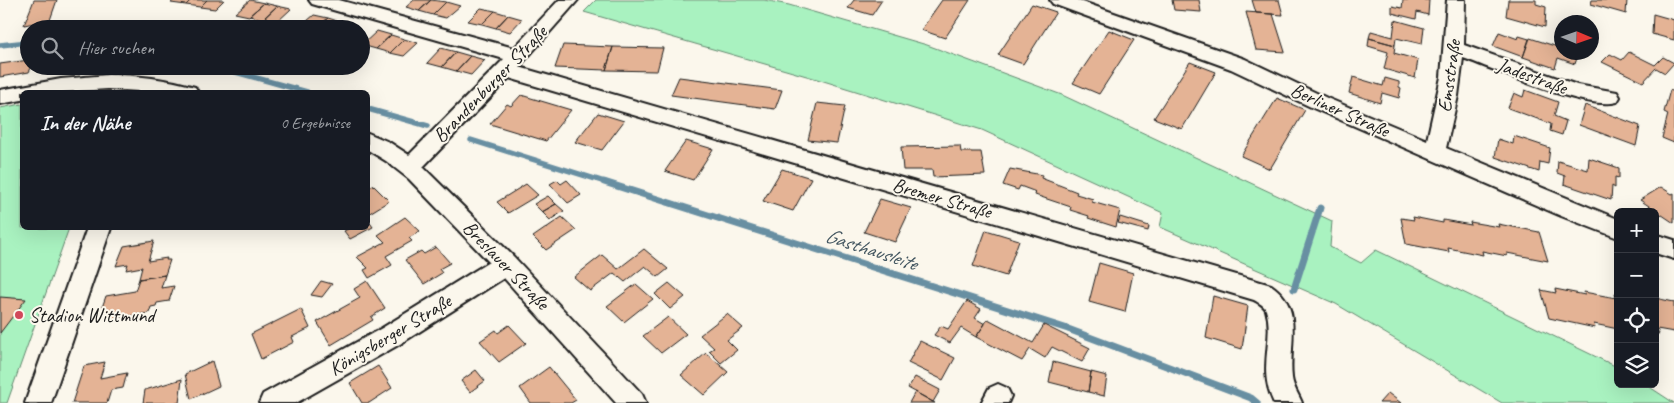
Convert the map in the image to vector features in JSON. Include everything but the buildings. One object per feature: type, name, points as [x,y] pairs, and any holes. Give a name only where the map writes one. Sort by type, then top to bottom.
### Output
[{"type":"street","name":"Bremer Straße","points":[[318,0],[511,63],[1262,292],[1274,301],[1280,314],[1279,384],[1283,396],[1289,403]]},
{"type":"street","name":"Brandenburger Straße","points":[[410,167],[570,0]]},
{"type":"street","name":"Berliner Straße","points":[[1059,0],[1238,64],[1320,103],[1614,227]]},
{"type":"street","name":"Emsstraße","points":[[1434,152],[1442,128],[1454,49],[1456,0]]},
{"type":"street","name":"Jadestraße","points":[[1454,49],[1574,92],[1610,97]]},
{"type":"street","points":[[32,90],[90,83],[123,82],[150,89],[163,90]]},
{"type":"street","points":[[0,96],[20,92]]},
{"type":"street","name":"Breslauer Straße","points":[[370,142],[410,167],[506,264],[633,403]]},
{"type":"street","points":[[38,403],[98,230]]},
{"type":"street","points":[[1659,244],[1674,250]]},
{"type":"street","name":"Königsberger Straße","points":[[272,403],[375,346],[506,264]]},
{"type":"green space","points":[[596,0],[764,0],[789,5],[927,45],[1062,95],[1332,221],[1330,247],[1361,263],[1376,250],[1614,366],[1614,388],[1651,388],[1674,403],[1502,403],[1336,304],[1160,227],[1163,213],[982,130],[817,79],[584,12]]},
{"type":"green space","name":"Stadion Wittmund","points":[[20,104],[20,230],[68,230],[7,403],[0,403],[0,108]]},
{"type":"waterway","name":"Gasthausleite","points":[[0,45],[20,43]]},
{"type":"waterway","name":"Gasthausleite","points":[[246,75],[300,90]]},
{"type":"waterway","name":"Gasthausleite","points":[[370,110],[428,126]]},
{"type":"waterway","name":"Gasthausleite","points":[[471,140],[608,183]]},
{"type":"waterway","name":"Gasthausleite","points":[[604,182],[1068,329],[1251,398],[1257,403]]},
{"type":"waterway","points":[[1294,289],[1320,208]]},
{"type":"place","name":"Stadion Wittmund","points":[[19,315]]}]
